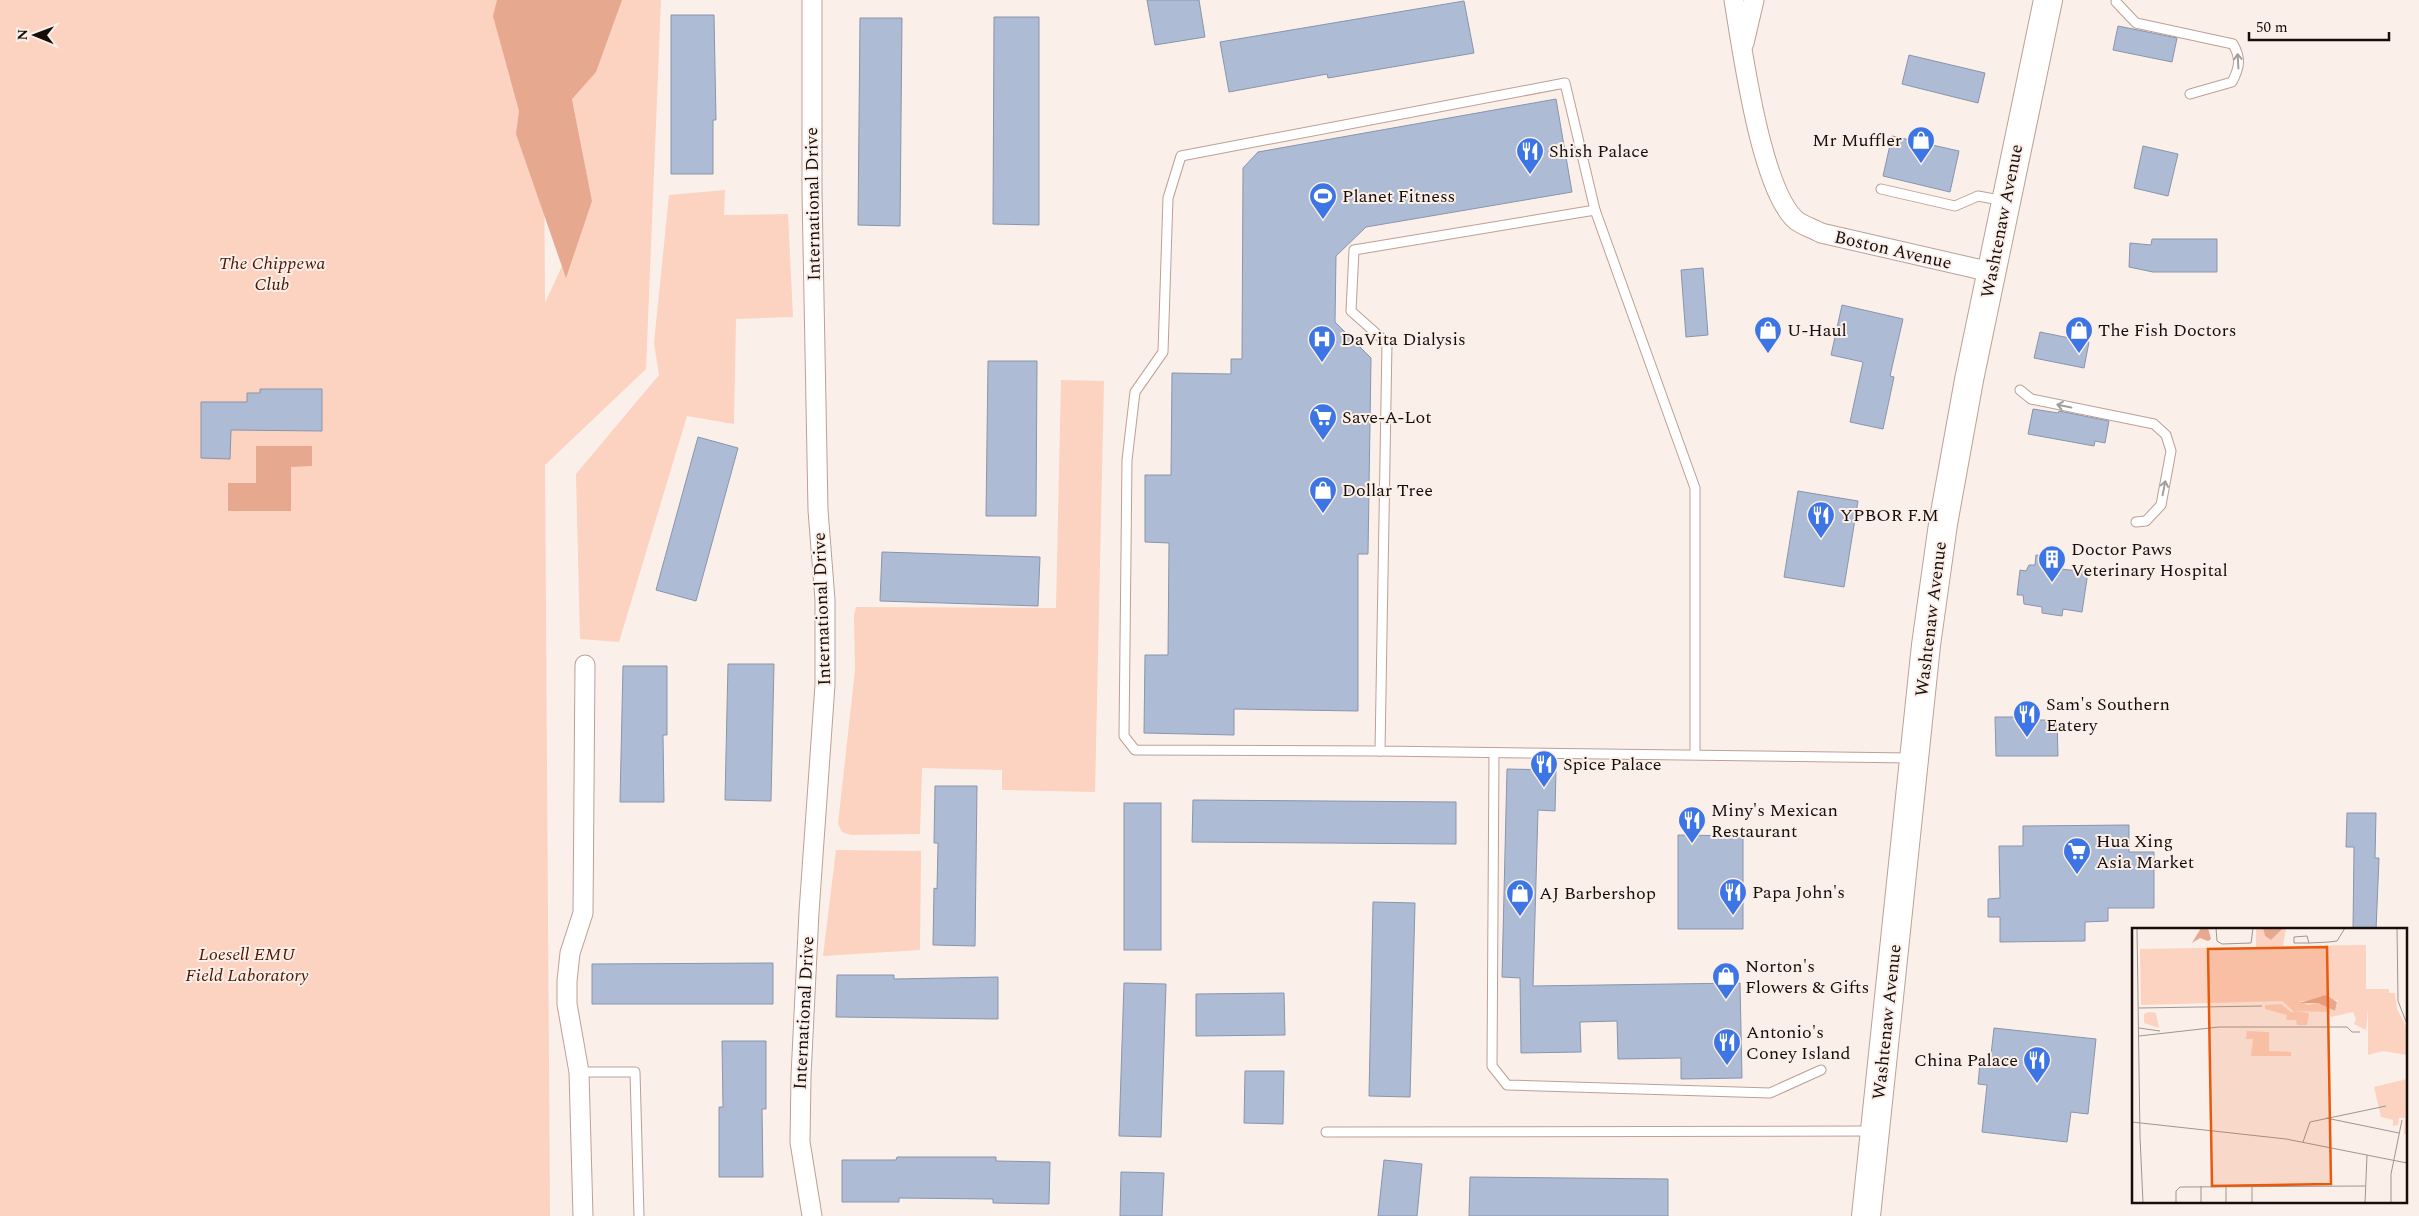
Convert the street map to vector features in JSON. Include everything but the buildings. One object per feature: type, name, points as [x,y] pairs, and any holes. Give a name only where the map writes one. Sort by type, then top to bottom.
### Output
[{"type":"main road","name":"Washtenaw Avenue","points":[[1866,1216],[1914,758],[1943,524],[1958,433],[2048,0]]},
{"type":"street","name":"International Drive","points":[[812,0],[812,192],[818,510],[825,600],[826,685],[809,912],[801,1076],[800,1142],[812,1216]]},
{"type":"street","points":[[1734,0],[1743,51]]},
{"type":"street","points":[[1743,51],[1754,0]]},
{"type":"street","name":"Boston Avenue","points":[[1743,51],[1750,92],[1767,162],[1780,196],[1797,221],[1821,233],[1991,272]]},
{"type":"street","points":[[583,1216],[579,1072],[567,1004],[567,981],[570,953],[583,913],[584,665]]},
{"type":"lane","points":[[2116,2],[2136,23],[2232,44],[2239,54],[2239,70],[2232,82],[2190,94]]},
{"type":"lane","points":[[1695,755],[1695,488],[1595,210],[1564,83],[1181,156],[1168,198],[1163,352],[1135,392],[1128,460],[1124,736],[1135,750],[1380,751],[1914,758]]},
{"type":"lane","points":[[1881,189],[1955,206],[1978,196],[2005,201]]},
{"type":"lane","points":[[1380,751],[1387,343],[1351,311],[1354,250],[1595,210]]},
{"type":"lane","points":[[2020,390],[2031,399],[2154,424],[2161,429],[2170,442],[2171,451],[2161,505],[2146,521],[2136,522]]},
{"type":"lane","points":[[1494,753],[1492,1066],[1507,1085],[1770,1093],[1821,1070]]},
{"type":"lane","points":[[579,1072],[635,1072],[639,1216]]},
{"type":"lane","points":[[1326,1132],[1875,1131]]},
{"type":"green space","points":[[0,0],[543,0],[545,303],[592,201],[572,99],[616,0],[661,0],[646,369],[545,465],[550,1216],[0,1216]]},
{"type":"green space","points":[[725,190],[724,215],[788,214],[793,317],[736,319],[734,424],[687,416],[619,642],[580,639],[576,474],[659,375],[654,343],[669,195]]},
{"type":"green space","points":[[1061,380],[1104,381],[1095,792],[1002,790],[1002,770],[922,768],[920,834],[851,835],[842,832],[838,824],[855,670],[854,615],[856,607],[1056,608]]},
{"type":"green space","points":[[836,850],[921,851],[920,950],[823,956]]},
{"type":"shaded area","points":[[497,0],[622,0],[596,72],[572,99],[592,201],[566,278],[516,134],[519,111],[493,16]]},
{"type":"shaded area","points":[[256,446],[312,446],[312,466],[291,467],[291,511],[228,511],[228,483],[256,483]]},
{"type":"place","name":"Mr Muffler","points":[[1921,164]]},
{"type":"place","name":"Shish Palace","points":[[1530,175]]},
{"type":"place","name":"Planet Fitness","points":[[1323,220]]},
{"type":"place","name":"U-Haul","points":[[1768,354]]},
{"type":"place","name":"The Fish Doctors","points":[[2079,354]]},
{"type":"place","name":"DaVita Dialysis","points":[[1322,363]]},
{"type":"place","name":"Save-A-Lot","points":[[1323,441]]},
{"type":"place","name":"Dollar Tree","points":[[1323,514]]},
{"type":"place","name":"YPBOR F.M","points":[[1821,539]]},
{"type":"place","name":"Doctor Paws Veterinary Hospital","points":[[2052,583]]},
{"type":"place","name":"Sam's Southern Eatery","points":[[2027,738]]},
{"type":"place","name":"Spice Palace","points":[[1544,788]]},
{"type":"place","name":"Miny's Mexican Restaurant","points":[[1692,844]]},
{"type":"place","name":"Hua Xing Asia Market","points":[[2077,875]]},
{"type":"place","name":"Papa John's","points":[[1733,916]]},
{"type":"place","name":"AJ Barbershop","points":[[1520,917]]},
{"type":"place","name":"Norton's Flowers & Gifts","points":[[1726,1000]]},
{"type":"place","name":"Antonio's Coney Island","points":[[1727,1066]]},
{"type":"place","name":"China Palace","points":[[2037,1084]]},
{"type":"park label","name":"The Chippewa Club","points":[[272,273]]},
{"type":"park label","name":"Loesell EMU Field Laboratory","points":[[247,964]]}]
